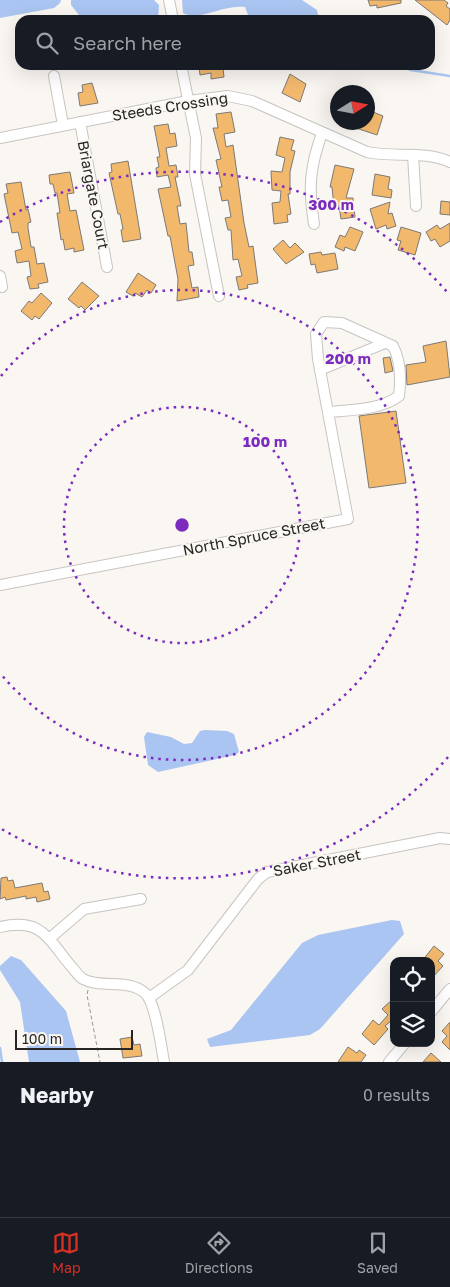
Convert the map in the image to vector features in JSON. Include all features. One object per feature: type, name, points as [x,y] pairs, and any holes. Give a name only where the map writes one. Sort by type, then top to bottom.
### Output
[{"type":"street","points":[[169,0],[172,15]]},
{"type":"street","points":[[182,70],[196,147],[195,174],[219,296]]},
{"type":"street","name":"Briargate Court","points":[[54,76],[63,125]]},
{"type":"street","name":"Steeds Crossing","points":[[0,138],[221,96],[244,98],[368,152],[388,156],[432,156],[450,162]]},
{"type":"street","name":"Briargate Court","points":[[80,122],[107,267]]},
{"type":"street","points":[[314,224],[309,179],[322,133]]},
{"type":"street","points":[[413,155],[416,206]]},
{"type":"street","name":"North Spruce Street","points":[[0,585],[348,519],[318,359],[316,334],[324,322],[342,323],[385,343]]},
{"type":"street","points":[[320,370],[385,343],[393,346],[397,353],[401,378],[399,396],[394,400],[377,405],[328,412]]},
{"type":"street","name":"Saker Street","points":[[149,998],[188,970],[258,878],[267,872],[440,838],[450,839]]},
{"type":"street","points":[[49,939],[84,909],[141,899]]},
{"type":"street","points":[[0,927],[22,924],[32,926],[49,939],[81,978],[91,982],[128,985],[145,993],[149,998],[164,1062]]},
{"type":"street","points":[[435,1007],[450,989]]},
{"type":"street","points":[[389,1062],[402,1047]]},
{"type":"path","points":[[88,990],[87,996],[100,1062]]},
{"type":"water","points":[[0,0],[61,0],[54,8],[0,18]]},
{"type":"water","points":[[71,0],[154,0],[159,5],[158,15],[79,15],[71,5]]},
{"type":"water","points":[[182,0],[302,0],[317,10],[318,15],[248,15],[245,7],[228,8],[197,15],[183,13]]},
{"type":"water","points":[[200,731],[227,731],[234,734],[239,752],[235,755],[158,772],[148,765],[144,737],[147,732],[171,737],[184,744],[192,743]]},
{"type":"water","points":[[392,920],[400,921],[404,934],[320,1029],[310,1035],[210,1047],[207,1039],[231,1030],[302,943],[318,935]]},
{"type":"water","points":[[11,956],[21,960],[66,1011],[80,1062],[29,1062],[20,1002],[0,970],[0,966]]},
{"type":"building","points":[[368,0],[401,0],[401,3],[377,8],[377,5],[370,6]]},
{"type":"building","points":[[415,0],[444,0],[448,3],[446,6],[450,9],[450,20],[447,25]]},
{"type":"building","points":[[200,70],[223,70],[224,77],[211,79],[211,73],[200,75]]},
{"type":"building","points":[[290,74],[306,84],[300,102],[282,93]]},
{"type":"building","points":[[92,83],[98,103],[80,106],[78,93],[83,92],[82,85]]},
{"type":"building","points":[[231,112],[235,132],[224,134],[226,147],[233,145],[244,223],[249,247],[253,246],[258,283],[247,285],[248,288],[239,290],[236,277],[242,276],[238,259],[233,260],[231,230],[228,230],[225,218],[231,217],[228,200],[222,201],[219,187],[222,187],[216,160],[221,159],[213,128],[218,128],[216,114]]},
{"type":"building","points":[[375,113],[383,116],[377,135],[362,130],[375,130]]},
{"type":"building","points":[[168,124],[170,134],[175,133],[177,146],[166,148],[169,166],[176,165],[178,177],[175,177],[181,206],[177,206],[180,224],[186,223],[189,252],[192,252],[194,265],[188,266],[192,288],[198,287],[199,297],[177,301],[178,279],[170,236],[168,236],[158,189],[171,187],[168,175],[157,177],[156,168],[159,167],[157,157],[160,157],[154,126]]},
{"type":"building","points":[[280,137],[294,140],[291,150],[295,151],[290,172],[290,194],[288,194],[291,214],[287,215],[288,222],[274,224],[272,203],[280,202],[281,191],[272,190],[271,171],[282,172],[285,158],[276,155]]},
{"type":"building","points":[[128,161],[141,239],[123,242],[120,214],[118,214],[109,173],[112,172],[111,164]]},
{"type":"building","points":[[335,165],[354,169],[346,198],[353,198],[355,217],[341,219],[339,206],[334,207],[332,187],[330,187]]},
{"type":"building","points":[[70,172],[74,193],[67,194],[70,211],[76,210],[84,250],[74,252],[74,248],[65,250],[63,239],[61,240],[57,213],[60,213],[57,193],[55,193],[53,184],[50,184],[49,175]]},
{"type":"building","points":[[375,174],[390,177],[388,189],[392,190],[391,198],[372,195]]},
{"type":"building","points":[[21,182],[26,210],[28,209],[31,222],[28,223],[28,228],[31,247],[34,247],[37,264],[44,263],[48,282],[38,284],[39,288],[30,289],[27,277],[31,276],[29,261],[17,263],[15,251],[22,249],[18,232],[12,233],[4,194],[8,193],[6,184]]},
{"type":"building","points":[[441,201],[450,202],[450,215],[440,214]]},
{"type":"building","points":[[390,202],[388,214],[392,213],[396,226],[387,229],[386,225],[376,229],[370,209]]},
{"type":"building","points":[[450,223],[450,241],[440,247],[435,239],[431,241],[426,232],[437,225],[440,229]]},
{"type":"building","points":[[350,227],[363,232],[355,251],[345,247],[344,251],[335,247],[340,235],[345,237]]},
{"type":"building","points":[[401,227],[421,233],[415,255],[398,250],[401,241],[397,240]]},
{"type":"building","points":[[283,240],[290,248],[295,243],[304,252],[286,264],[273,249]]},
{"type":"building","points":[[321,252],[322,255],[335,253],[338,269],[317,273],[315,264],[311,265],[309,254]]},
{"type":"building","points":[[138,273],[156,285],[151,293],[147,290],[142,297],[135,293],[133,296],[126,292]]},
{"type":"building","points":[[82,282],[99,296],[85,310],[81,306],[79,308],[68,299]]},
{"type":"building","points":[[41,293],[52,303],[39,319],[35,316],[32,320],[21,311],[29,301],[32,303]]},
{"type":"building","points":[[446,341],[450,377],[407,385],[406,365],[426,362],[423,346]]},
{"type":"building","points":[[390,357],[393,371],[385,373],[383,358]]},
{"type":"building","points":[[396,411],[406,483],[369,488],[359,416]]},
{"type":"building","points":[[7,877],[8,881],[13,880],[15,888],[42,883],[44,892],[48,891],[50,899],[37,902],[36,897],[26,899],[26,896],[6,900],[5,897],[0,899],[1,878]]},
{"type":"building","points":[[434,946],[444,954],[438,961],[443,966],[435,975],[435,957],[425,957]]},
{"type":"building","points":[[390,1002],[390,1022],[385,1026],[388,1029],[374,1045],[362,1034],[373,1020],[379,1025],[388,1015],[382,1009]]},
{"type":"building","points":[[450,1022],[450,1050],[442,1042],[447,1036],[442,1031]]},
{"type":"building","points":[[132,1037],[134,1045],[140,1044],[142,1056],[123,1058],[120,1039]]},
{"type":"building","points":[[348,1047],[357,1053],[359,1050],[366,1055],[361,1062],[338,1062]]},
{"type":"building","points":[[431,1053],[441,1062],[423,1062]]},
{"type":"waterway","points":[[411,70],[450,76]]},
{"type":"waterway","points":[[0,1048],[2,1062]]}]
